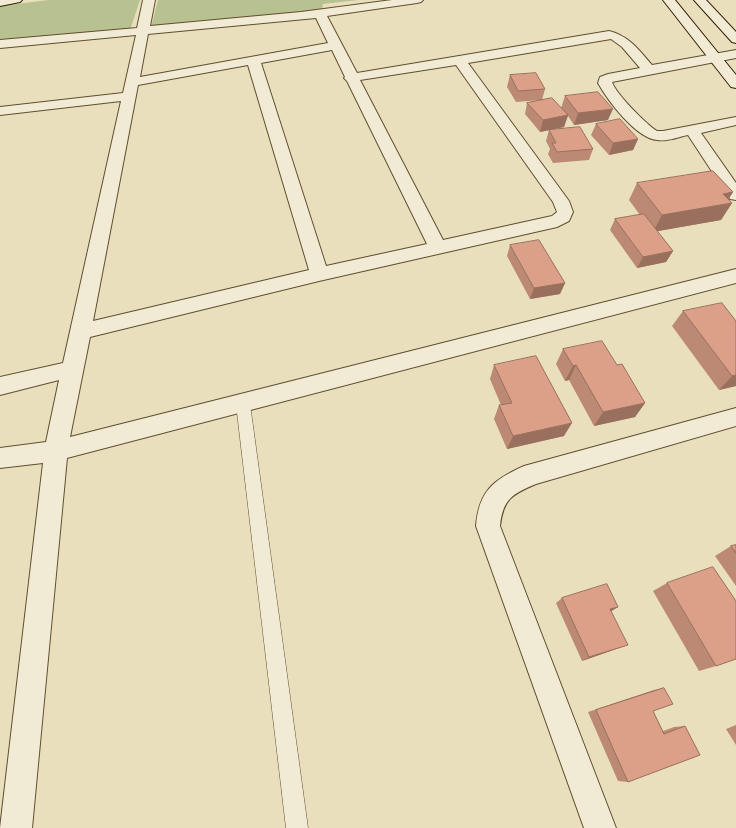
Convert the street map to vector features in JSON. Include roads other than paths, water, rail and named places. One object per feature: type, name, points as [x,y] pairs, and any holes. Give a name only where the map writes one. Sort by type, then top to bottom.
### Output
[{"type":"street","points":[[0,2],[16,0]]},
{"type":"street","points":[[16,828],[56,451],[149,0]]},
{"type":"street","points":[[0,44],[320,14],[417,0]]},
{"type":"street","points":[[669,0],[736,84]]},
{"type":"street","points":[[700,0],[736,39]]},
{"type":"street","points":[[320,14],[351,78],[438,247]]},
{"type":"street","points":[[351,78],[609,35],[615,36],[624,41],[649,70]]},
{"type":"street","points":[[0,111],[131,89],[253,60],[335,46]]},
{"type":"street","points":[[736,54],[715,56],[608,78],[605,80],[605,83],[611,91],[652,134],[660,136],[736,121]]},
{"type":"street","points":[[253,60],[319,274]]},
{"type":"street","points":[[81,331],[319,274],[557,221],[563,217],[565,212],[561,201],[459,60]]},
{"type":"street","points":[[692,130],[736,195]]},
{"type":"street","points":[[0,458],[56,451],[736,276]]},
{"type":"street","points":[[0,386],[72,369]]},
{"type":"street","points":[[600,828],[490,533],[488,526],[488,511],[496,496],[510,484],[532,474],[736,417]]},
{"type":"lane","points":[[243,404],[297,828]]}]
